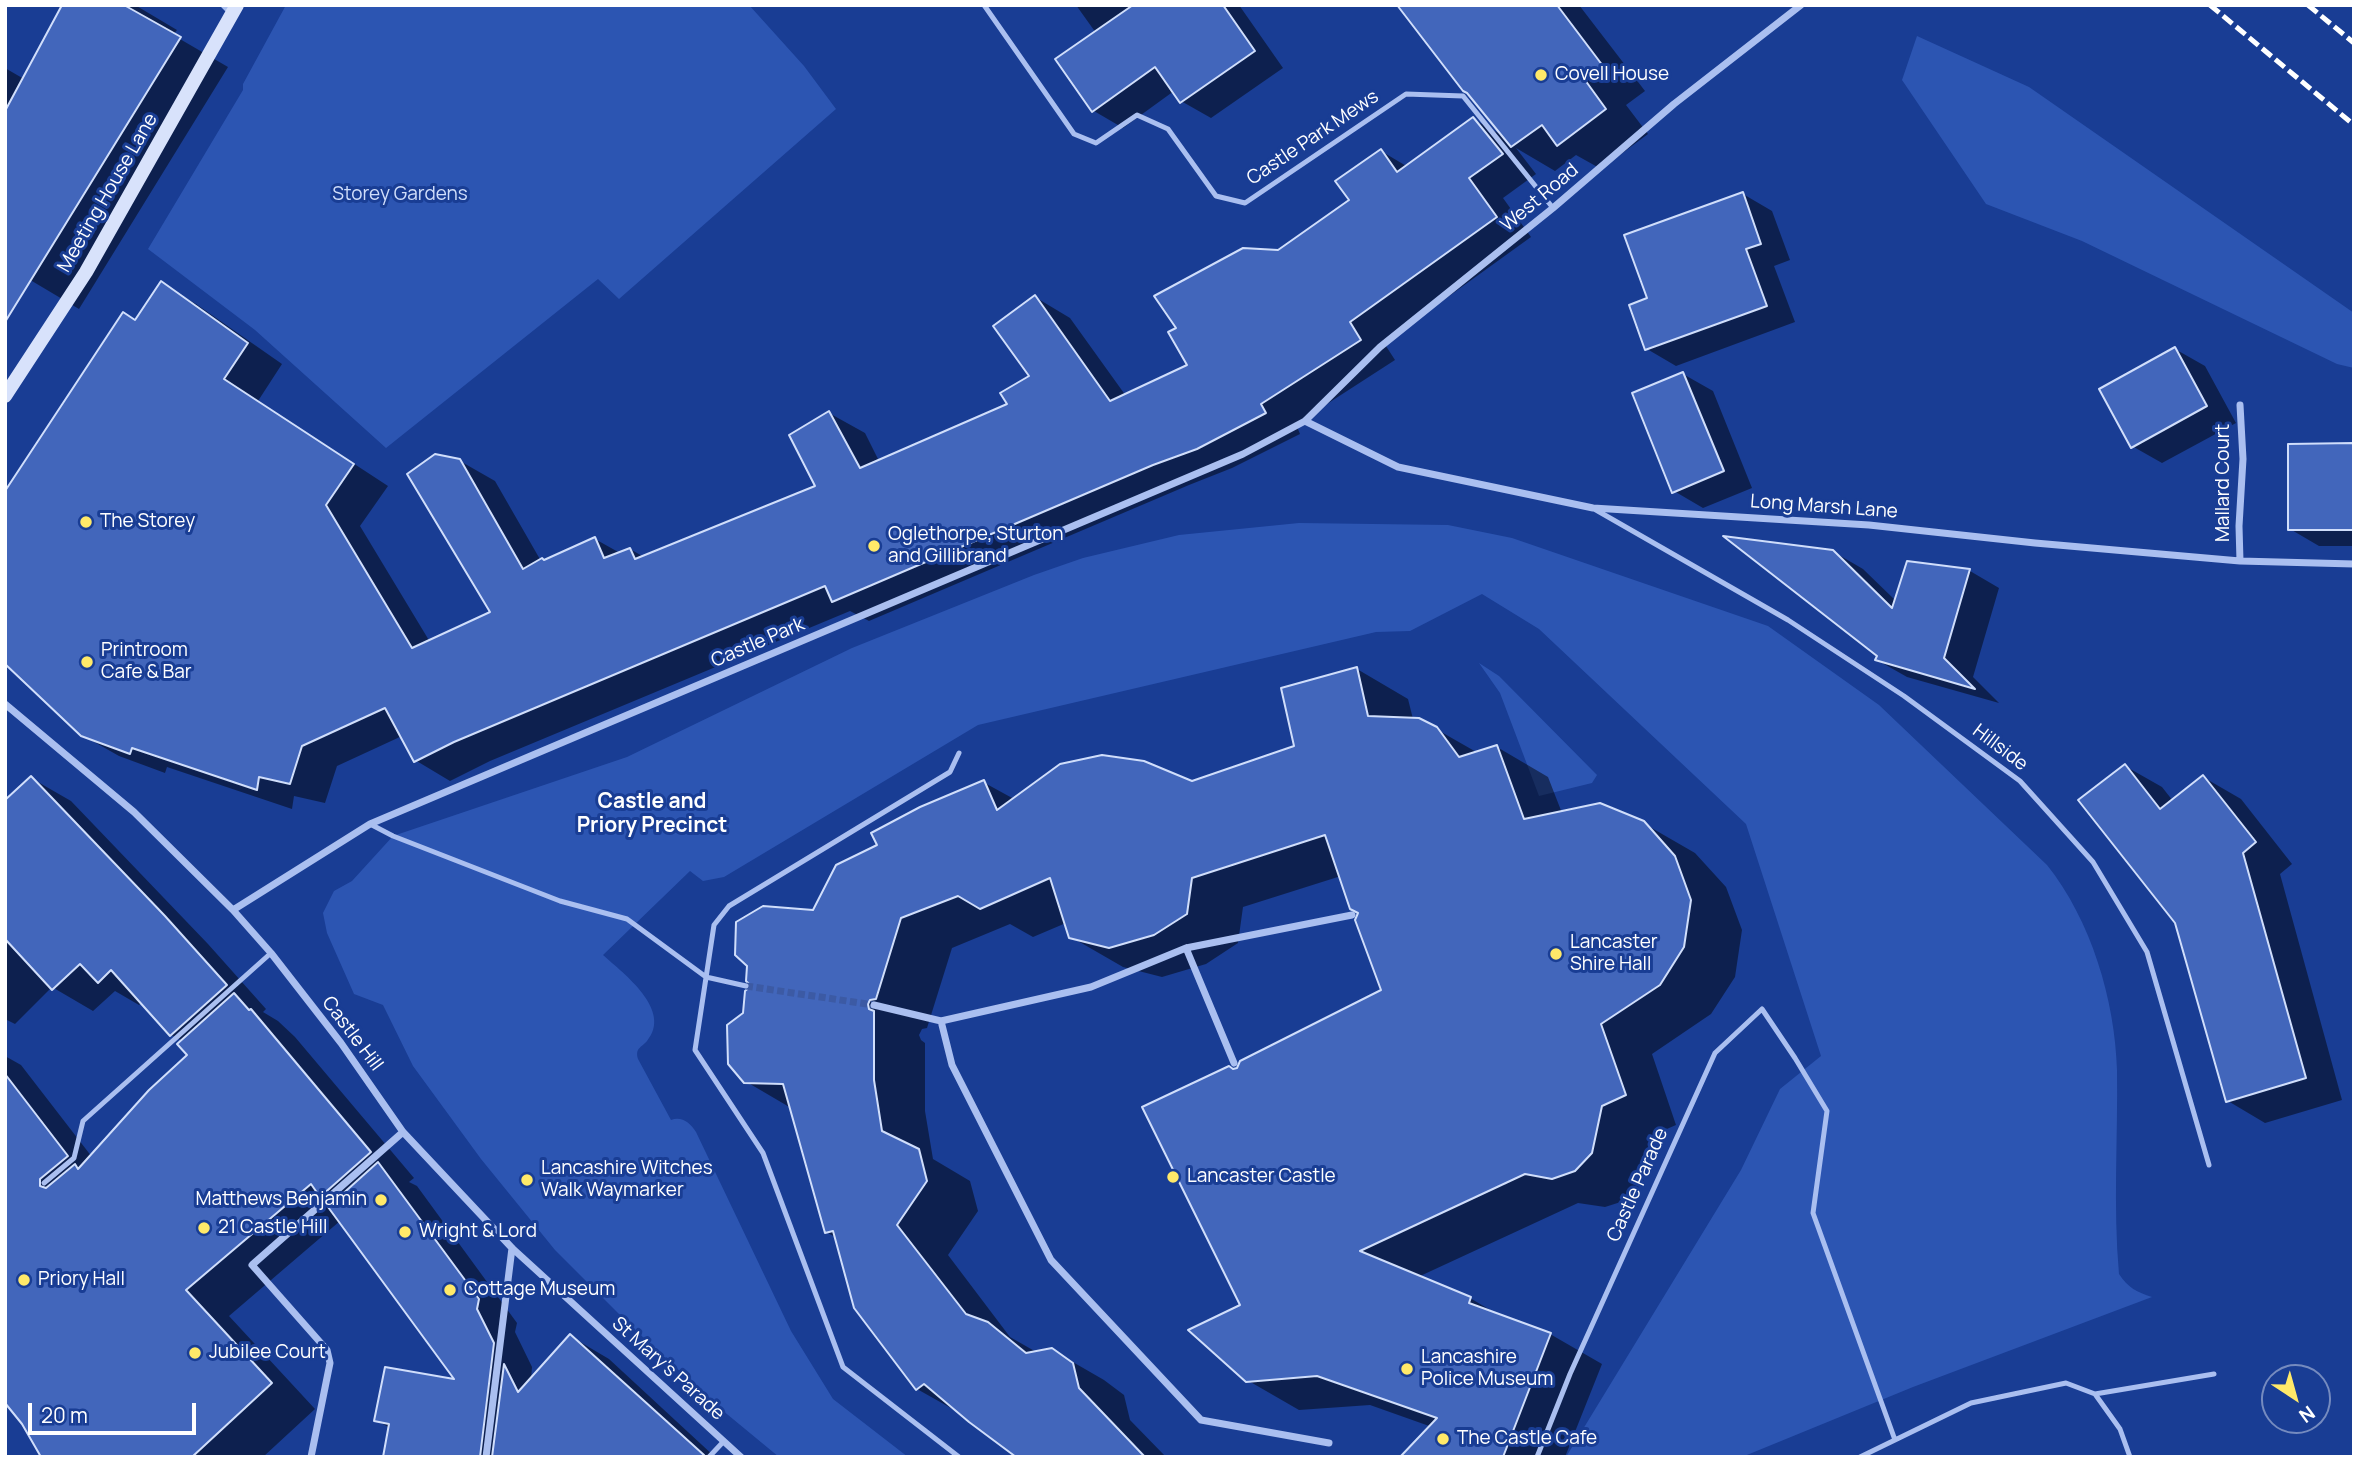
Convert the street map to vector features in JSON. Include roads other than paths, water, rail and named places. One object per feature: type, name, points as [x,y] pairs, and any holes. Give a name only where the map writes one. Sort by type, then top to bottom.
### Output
[{"type":"street","name":"West Road","points":[[1305,421],[1380,347],[1553,208],[1674,104],[1801,5]]},
{"type":"street","name":"Meeting House Lane","points":[[5,396],[86,272],[231,8]]},
{"type":"street","name":"Mallard Court","points":[[2240,405],[2240,561]]},
{"type":"street","name":"Long Marsh Lane","points":[[1305,421],[1398,467],[1593,508],[1869,525],[2240,561],[2354,564]]},
{"type":"street","name":"Castle Park","points":[[233,910],[370,824],[1231,460],[1305,421]]},
{"type":"street","name":"Castle Hill","points":[[5,704],[134,812],[233,910],[271,953],[341,1044],[403,1132],[512,1248]]},
{"type":"street","points":[[874,1005],[940,1021],[1091,987],[1186,948],[1352,915]]},
{"type":"street","points":[[1186,948],[1234,1063]]},
{"type":"street","points":[[940,1021],[952,1065],[1051,1260],[1201,1420],[1329,1443]]},
{"type":"street","points":[[311,1457],[330,1363],[327,1350],[252,1265],[403,1132]]},
{"type":"street","points":[[486,1457],[512,1248]]},
{"type":"street","name":"St Mary's Parade","points":[[512,1248],[741,1457]]},
{"type":"lane","name":"Castle Park Mews","points":[[984,5],[1074,134],[1096,143],[1137,116],[1168,129],[1216,196],[1245,202],[1406,94],[1418,94],[1463,96],[1553,208]]},
{"type":"lane","name":"Hillside","points":[[1593,508],[1788,620],[1904,696],[2020,781],[2093,862],[2147,952],[2210,1165]]},
{"type":"lane","points":[[959,753],[950,772],[729,906],[714,925],[695,1050],[763,1153],[843,1367],[959,1457]]},
{"type":"lane","points":[[370,824],[393,836],[560,901],[627,919],[706,977],[746,986]]},
{"type":"lane","points":[[44,1183],[74,1158],[83,1121],[271,953]]},
{"type":"lane","name":"Castle Parade","points":[[1537,1457],[1570,1374],[1715,1053],[1762,1009],[1827,1111],[1812,1213],[1895,1440]]},
{"type":"lane","points":[[2095,1394],[2214,1374]]},
{"type":"lane","points":[[1860,1457],[1971,1403],[2066,1382],[2095,1394],[2120,1429],[2130,1457]]},
{"type":"lane","points":[[709,1457],[724,1441]]},
{"type":"tunnel","points":[[746,986],[874,1005]]},
{"type":"railway","points":[[2210,5],[2354,125]]},
{"type":"railway","points":[[2308,5],[2354,43]]},
{"type":"place","name":"Covell House","points":[[1541,75]]},
{"type":"place","name":"The Storey","points":[[86,522]]},
{"type":"place","name":"Oglethorpe, Sturton and Gillibrand","points":[[874,546]]},
{"type":"place","name":"Printroom Cafe & Bar","points":[[87,662]]},
{"type":"place","name":"Lancaster Shire Hall","points":[[1556,954]]},
{"type":"place","name":"Lancaster Castle","points":[[1173,1177]]},
{"type":"place","name":"Lancashire Witches Walk Waymarker","points":[[527,1180]]},
{"type":"place","name":"Matthews Benjamin","points":[[381,1200]]},
{"type":"place","name":"21 Castle Hill","points":[[204,1228]]},
{"type":"place","name":"Wright & Lord","points":[[405,1232]]},
{"type":"place","name":"Priory Hall","points":[[24,1280]]},
{"type":"place","name":"Cottage Museum","points":[[450,1290]]},
{"type":"place","name":"Jubilee Court","points":[[195,1353]]},
{"type":"place","name":"Lancashire Police Museum","points":[[1407,1369]]},
{"type":"place","name":"The Castle Cafe","points":[[1443,1439]]},
{"type":"district","name":"Castle and Priory Precinct","points":[[652,814]]},
{"type":"park label","name":"Storey Gardens","points":[[400,195]]}]
